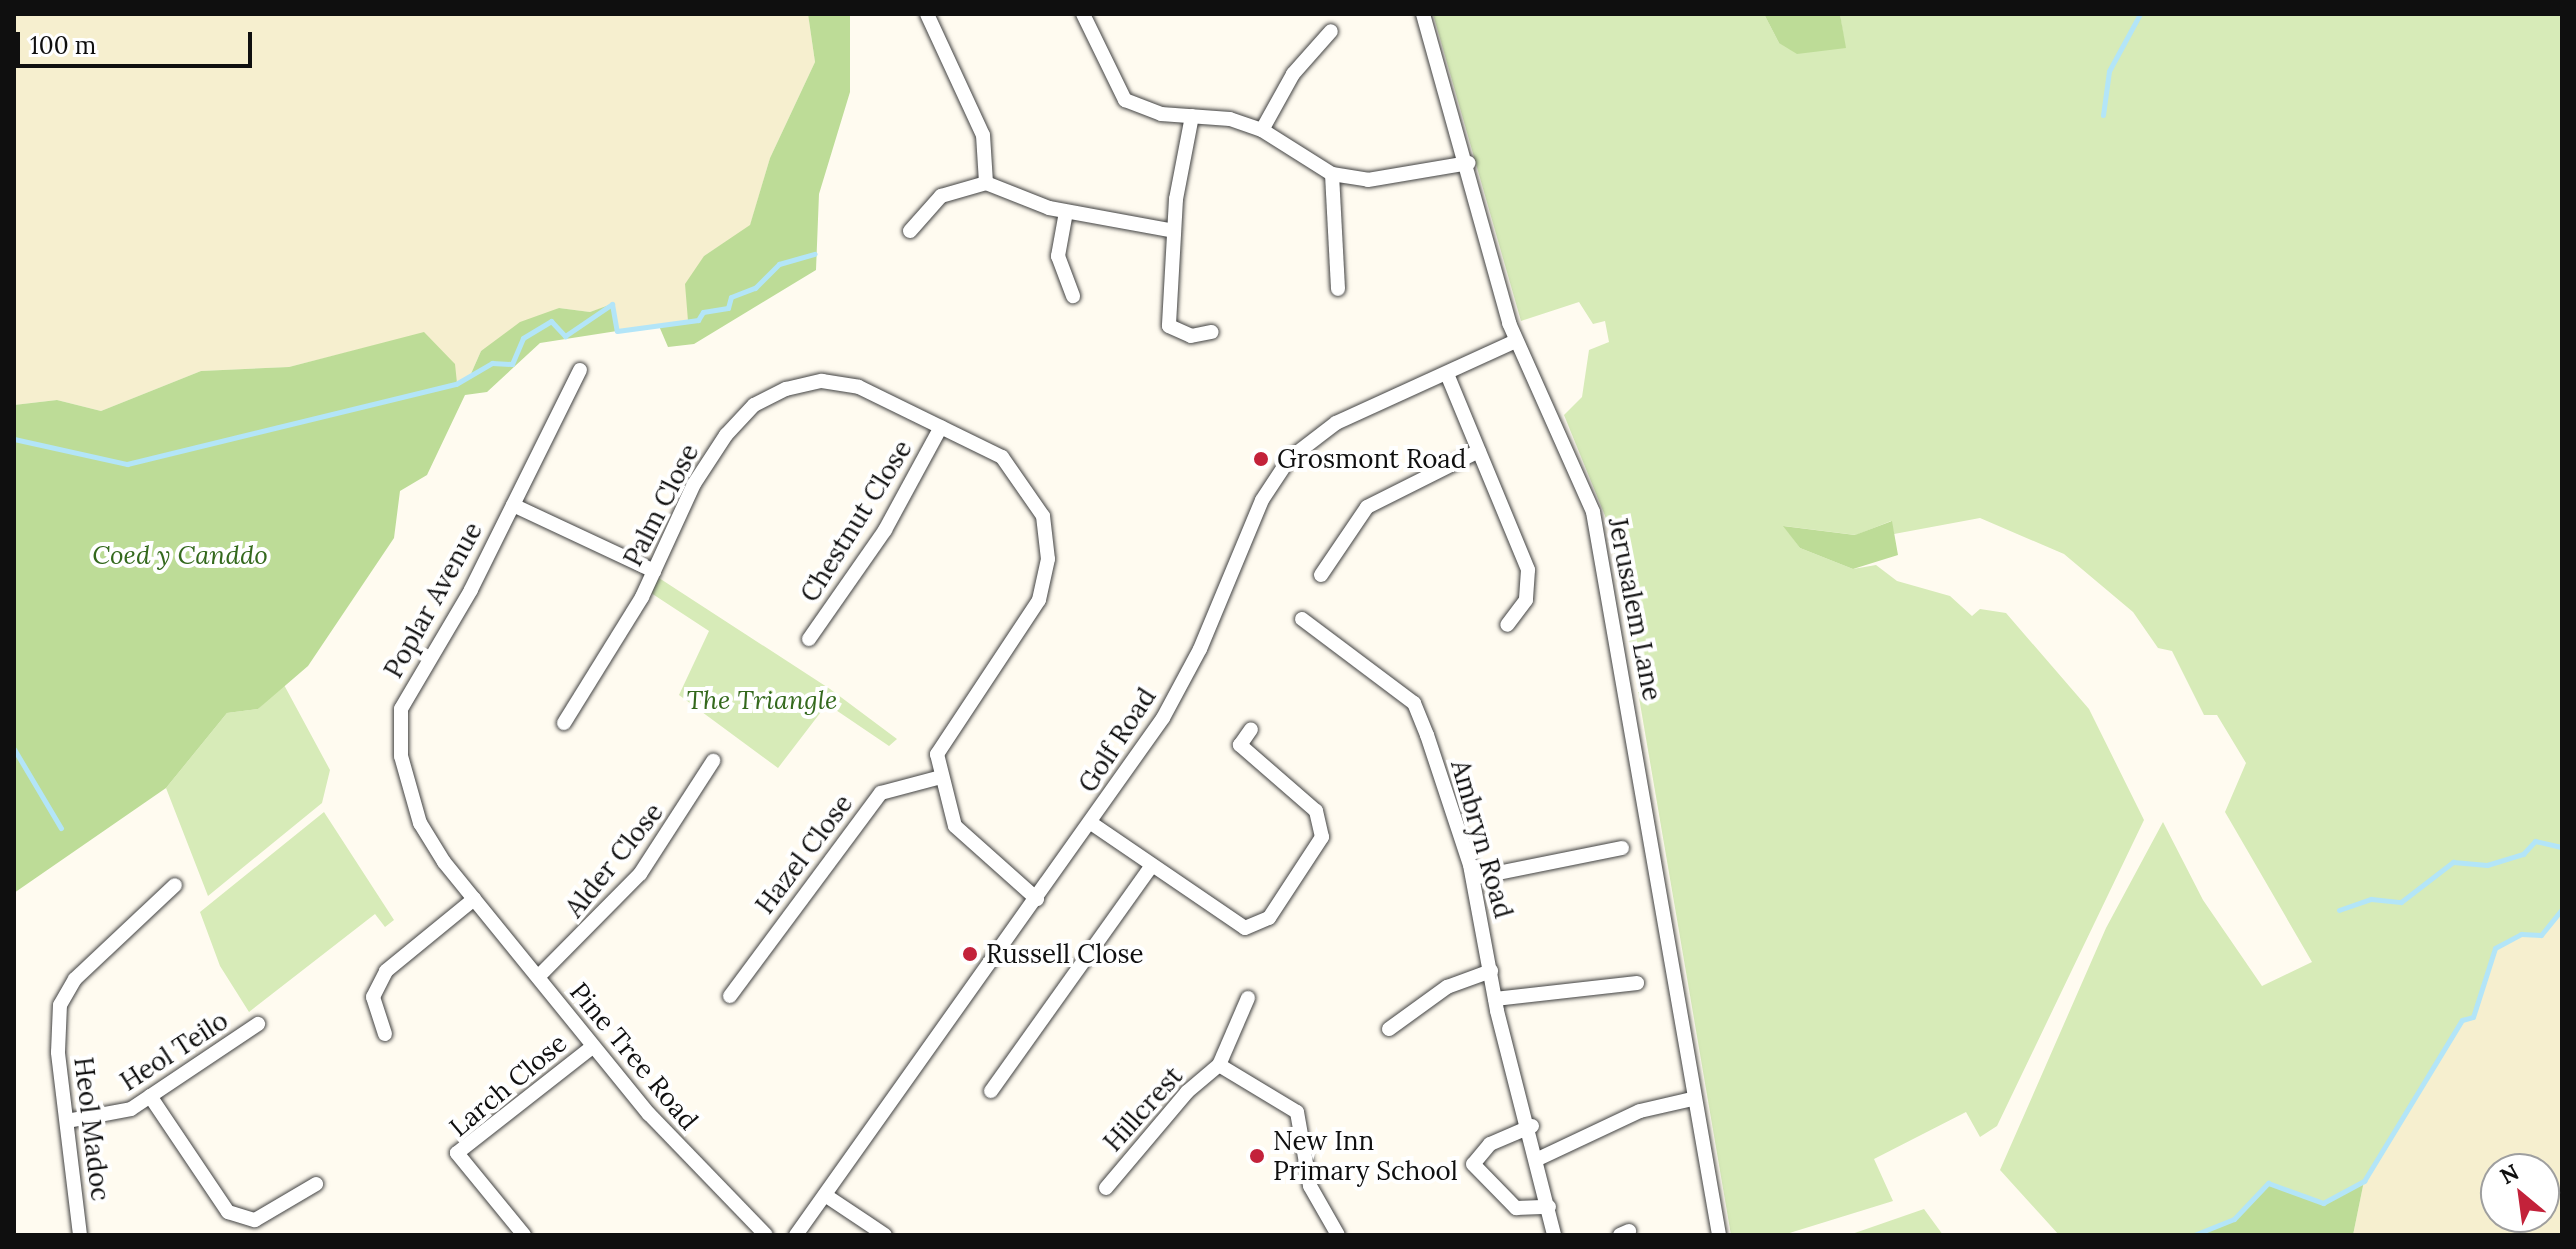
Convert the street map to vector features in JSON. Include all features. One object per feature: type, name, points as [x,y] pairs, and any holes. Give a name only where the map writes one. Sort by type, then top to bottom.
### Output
[{"type":"street","points":[[927,14],[983,135],[986,183]]},
{"type":"street","points":[[1083,14],[1125,100],[1262,130],[1332,174],[1394,179],[1469,163]]},
{"type":"street","name":"Jerusalem Lane","points":[[1423,14],[1469,163],[1516,341],[1593,512],[1692,1099],[1719,1235]]},
{"type":"street","points":[[1262,130],[1293,74],[1331,31]]},
{"type":"street","points":[[1192,116],[1174,231],[1169,326],[1191,336],[1212,332]]},
{"type":"street","points":[[1332,174],[1338,289]]},
{"type":"street","points":[[910,231],[941,196],[986,183],[1066,212],[1174,231]]},
{"type":"street","points":[[1066,212],[1058,256],[1073,296]]},
{"type":"street","name":"Golf Road","points":[[796,1235],[1091,823],[1200,649],[1262,500],[1289,459],[1336,423],[1516,341]]},
{"type":"street","name":"Poplar Avenue","points":[[474,899],[420,823],[401,756],[401,709],[513,505],[580,370]]},
{"type":"street","points":[[1447,374],[1528,570],[1526,600],[1507,625]]},
{"type":"street","name":"Palm Close","points":[[564,723],[654,571],[694,484],[754,405],[822,381],[859,387],[1002,457],[1026,483],[1043,516],[1048,559],[1039,600],[937,754],[941,777]]},
{"type":"street","name":"Chestnut Close","points":[[809,639],[885,530],[941,427]]},
{"type":"street","points":[[1321,575],[1367,507],[1479,451]]},
{"type":"street","points":[[513,505],[654,571]]},
{"type":"street","name":"Ambryn Road","points":[[1302,619],[1414,703],[1473,878],[1495,999],[1532,1126],[1554,1235]]},
{"type":"street","points":[[1091,823],[1245,928],[1269,918],[1322,837],[1316,811],[1240,745],[1251,729]]},
{"type":"street","name":"Alder Close","points":[[538,977],[640,874],[713,761]]},
{"type":"street","points":[[941,777],[955,826],[1037,899]]},
{"type":"street","name":"Hazel Close","points":[[730,996],[881,793],[941,777]]},
{"type":"street","points":[[1473,878],[1622,848]]},
{"type":"street","points":[[991,1091],[1152,865]]},
{"type":"street","name":"Heol Madoc","points":[[80,1235],[67,1121],[60,1005],[75,979],[175,885]]},
{"type":"street","points":[[385,1034],[373,997],[386,971],[474,899]]},
{"type":"street","name":"Pine Tree Road","points":[[474,899],[592,1047],[703,1174],[766,1235]]},
{"type":"street","points":[[1389,1029],[1447,987],[1491,971]]},
{"type":"street","points":[[1495,999],[1637,983]]},
{"type":"street","name":"Hillcrest","points":[[1106,1188],[1187,1092],[1219,1065],[1248,998]]},
{"type":"street","name":"Heol Teilo","points":[[67,1121],[108,1117],[150,1096],[258,1024]]},
{"type":"street","name":"Larch Close","points":[[524,1235],[457,1153],[592,1047]]},
{"type":"street","name":"Hillcrest","points":[[1219,1065],[1297,1112],[1310,1186],[1338,1235]]},
{"type":"street","points":[[150,1096],[228,1212],[255,1220],[316,1184]]},
{"type":"street","points":[[1540,1158],[1640,1111],[1692,1099]]},
{"type":"street","points":[[1532,1126],[1490,1144],[1473,1164],[1516,1208],[1549,1207]]},
{"type":"street","points":[[825,1195],[885,1235]]},
{"type":"shaded area","points":[[14,14],[808,14],[815,62],[770,158],[750,226],[704,256],[689,322],[617,331],[612,305],[590,312],[559,308],[481,351],[470,376],[456,384],[424,333],[289,367],[201,371],[101,411],[57,400],[14,405]]},
{"type":"shaded area","points":[[2562,909],[2562,1235],[2353,1235],[2364,1181],[2490,972],[2495,948],[2521,934],[2541,935]]},
{"type":"green space","points":[[808,14],[850,14],[850,92],[819,194],[816,270],[694,344],[668,347],[659,326],[688,321],[685,284],[704,256],[750,225],[770,158],[815,62]]},
{"type":"green space","points":[[1433,14],[1764,14],[1779,43],[1845,48],[1840,14],[2562,14],[2562,909],[2541,935],[2521,934],[2495,948],[2473,1017],[2461,1021],[2364,1181],[2323,1203],[2268,1183],[2234,1219],[2194,1235],[2059,1235],[2000,1170],[2106,928],[2163,822],[2203,900],[2262,986],[2312,962],[2225,812],[2246,763],[2217,715],[2204,715],[2172,651],[2158,648],[2133,612],[2064,554],[1980,518],[1894,534],[1891,521],[1856,535],[1784,526],[1800,548],[1853,569],[1876,565],[1897,581],[1950,596],[1972,616],[1980,609],[2006,613],[2089,709],[2144,820],[1997,1126],[1980,1137],[1966,1112],[1874,1159],[1893,1201],[1783,1235],[1731,1235],[1610,528],[1564,415],[1582,397],[1589,350],[1609,342],[1605,321],[1593,324],[1579,302],[1521,321]]},
{"type":"green space","points":[[1764,14],[1840,14],[1846,48],[1797,54],[1779,43]]},
{"type":"green space","name":"Coed y Canddo","points":[[612,304],[617,331],[540,343],[487,392],[465,395],[427,475],[400,491],[394,538],[308,666],[258,709],[227,713],[166,788],[14,893],[14,405],[57,400],[101,411],[201,371],[289,367],[424,332],[455,364],[457,383],[470,376],[481,351],[520,322],[559,308],[590,312]]},
{"type":"green space","points":[[1892,521],[1898,555],[1853,569],[1800,548],[1783,526],[1855,535]]},
{"type":"green space","name":"The Triangle","points":[[659,578],[830,689],[897,739],[889,746],[827,704],[778,768],[679,695],[709,631],[651,593]]},
{"type":"green space","points":[[283,683],[330,770],[322,803],[208,896],[166,788],[227,713],[258,709]]},
{"type":"green space","points":[[324,812],[394,920],[385,927],[375,914],[249,1012],[220,966],[200,912]]},
{"type":"green space","points":[[2364,1181],[2353,1235],[2194,1235],[2234,1219],[2268,1183],[2323,1203]]},
{"type":"green space","points":[[1924,1209],[1943,1235],[1849,1235]]},
{"type":"waterway","points":[[2103,115],[2109,71],[2140,14]]},
{"type":"waterway","points":[[14,439],[127,464],[456,384],[492,363],[512,364],[523,338],[551,321],[565,336],[612,304],[617,331],[698,320],[703,312],[728,308],[731,297],[755,288],[779,264],[815,254]]},
{"type":"waterway","points":[[14,749],[61,828]]},
{"type":"waterway","points":[[2339,910],[2371,899],[2401,902],[2453,862],[2487,865],[2523,854],[2535,841],[2562,847]]},
{"type":"waterway","points":[[2194,1235],[2234,1219],[2268,1183],[2323,1203],[2364,1181],[2462,1020],[2473,1017],[2495,948],[2521,934],[2541,935],[2562,909]]},
{"type":"place","name":"Grosmont Road","points":[[1261,459]]},
{"type":"place","name":"Russell Close","points":[[970,954]]},
{"type":"place","name":"New Inn Primary School","points":[[1257,1156]]}]
